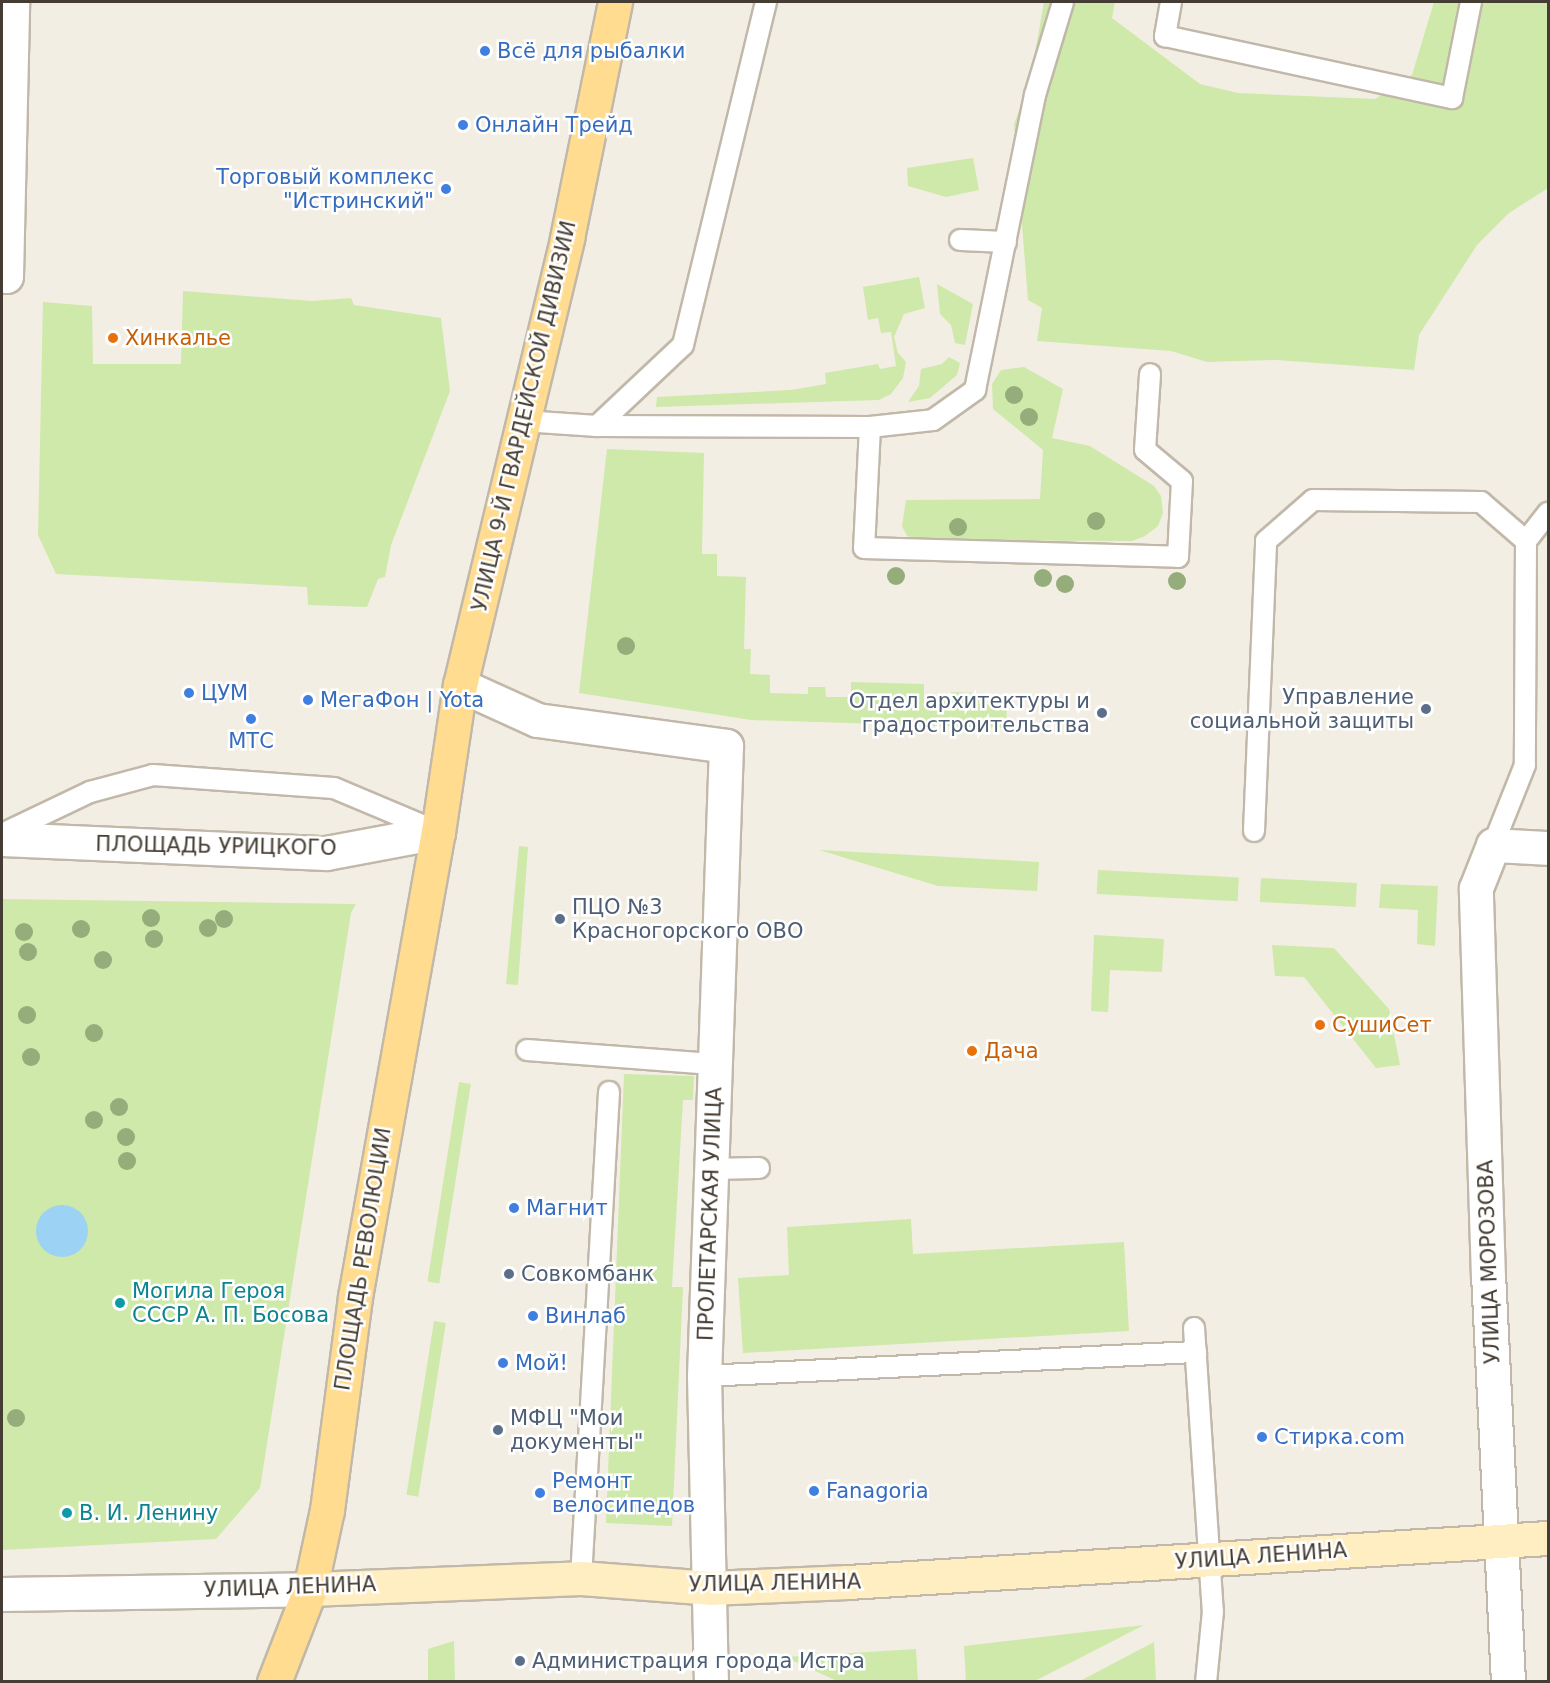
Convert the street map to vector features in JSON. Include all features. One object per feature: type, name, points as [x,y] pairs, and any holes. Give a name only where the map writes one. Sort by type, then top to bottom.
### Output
[{"type":"main road","name":"УЛИЦА 9-Й ГВАРДЕЙСКОЙ ДИВИЗИИ","points":[[438,832],[460,685],[567,238],[615,2]]},
{"type":"main road","name":"ПЛОЩАДЬ РЕВОЛЮЦИИ","points":[[274,1682],[310,1589],[327,1510],[355,1297],[395,1057],[438,832]]},
{"type":"main road","name":"УЛИЦА ЛЕНИНА","points":[[310,1589],[581,1578],[710,1588],[1210,1560],[1548,1538]]},
{"type":"street","points":[[4,276],[12,2]]},
{"type":"street","name":"ПРОЛЕТАРСКАЯ УЛИЦА","points":[[460,685],[537,720],[726,746],[709,1169],[705,1377],[711,1682]]},
{"type":"street","name":"ПЛОЩАДЬ УРИЦКОГО","points":[[2,839],[327,853],[438,832]]},
{"type":"street","points":[[1493,845],[1548,848]]},
{"type":"street","name":"УЛИЦА МОРОЗОВА","points":[[1493,845],[1476,888],[1508,1682]]},
{"type":"street","name":"УЛИЦА ЛЕНИНА","points":[[2,1594],[310,1589]]},
{"type":"lane","points":[[597,426],[683,345],[766,2]]},
{"type":"lane","points":[[523,421],[597,426],[870,427],[933,420],[975,390],[1035,95],[1063,2]]},
{"type":"lane","points":[[1172,2],[1165,36],[1452,98],[1471,2]]},
{"type":"lane","points":[[960,240],[1006,242]]},
{"type":"lane","points":[[870,427],[864,548],[1178,557],[1182,481],[1144,450],[1150,374]]},
{"type":"lane","points":[[1254,831],[1266,542],[1313,500],[1481,502],[1526,541]]},
{"type":"lane","points":[[1493,845],[1525,765],[1526,541],[1548,513]]},
{"type":"lane","points":[[2,834],[90,792],[153,775],[334,788],[438,832]]},
{"type":"lane","points":[[527,1050],[715,1064]]},
{"type":"lane","points":[[581,1578],[609,1092]]},
{"type":"lane","points":[[709,1169],[759,1168]]},
{"type":"lane","points":[[1194,1328],[1213,1611],[1206,1682]]},
{"type":"lane","points":[[705,1377],[1196,1352]]},
{"type":"green space","points":[[1044,2],[1115,2],[1112,18],[1200,84],[1238,93],[1375,99],[1412,75],[1434,2],[1548,2],[1548,188],[1509,213],[1477,245],[1419,335],[1414,370],[1276,360],[1207,362],[1171,351],[1037,341],[1042,308],[1028,300],[1014,124],[1030,81]]},
{"type":"green space","points":[[973,158],[979,190],[946,197],[908,186],[907,168]]},
{"type":"green space","points":[[919,277],[925,308],[904,314],[894,337],[898,353],[906,362],[903,378],[891,394],[879,400],[656,407],[657,397],[791,390],[826,384],[825,373],[878,364],[880,369],[896,366],[891,332],[881,333],[878,318],[868,320],[863,287]]},
{"type":"green space","points":[[937,284],[973,304],[965,345],[955,343],[951,325],[940,314]]},
{"type":"green space","points":[[183,291],[312,301],[351,298],[354,305],[441,318],[450,391],[391,545],[385,577],[378,579],[367,607],[308,605],[307,587],[56,574],[38,535],[43,302],[92,306],[93,364],[181,364]]},
{"type":"green space","points":[[949,357],[960,363],[957,375],[930,398],[908,402],[919,386],[921,369],[942,364]]},
{"type":"green space","points":[[1024,367],[1063,389],[1052,438],[1090,446],[1154,486],[1161,496],[1163,513],[1158,526],[1145,536],[1132,541],[921,540],[907,536],[902,526],[906,500],[1040,499],[1043,450],[993,409],[992,384],[1001,370]]},
{"type":"green space","points":[[607,449],[704,453],[702,554],[717,554],[717,576],[746,577],[744,649],[751,649],[750,674],[770,675],[770,693],[808,694],[808,687],[825,687],[826,697],[851,697],[851,682],[924,684],[924,701],[950,701],[951,692],[979,693],[979,704],[1007,705],[1006,728],[751,720],[579,693]]},
{"type":"green space","points":[[519,846],[528,847],[518,985],[506,984]]},
{"type":"green space","points":[[819,850],[1039,862],[1037,891],[938,886]]},
{"type":"green space","points":[[1098,870],[1239,877],[1238,901],[1097,894]]},
{"type":"green space","points":[[1261,878],[1357,883],[1356,907],[1260,902]]},
{"type":"green space","points":[[1381,884],[1438,886],[1435,946],[1417,944],[1418,910],[1379,908]]},
{"type":"green space","points":[[2,899],[356,904],[351,913],[260,1488],[216,1539],[2,1550]]},
{"type":"green space","points":[[1094,935],[1164,939],[1162,972],[1110,970],[1108,1012],[1091,1011]]},
{"type":"green space","points":[[1272,945],[1334,948],[1389,1009],[1400,1065],[1376,1068],[1304,977],[1275,976]]},
{"type":"green space","points":[[624,1074],[694,1076],[693,1100],[683,1100],[672,1287],[683,1287],[672,1526],[606,1523]]},
{"type":"green space","points":[[459,1082],[471,1084],[439,1283],[427,1282]]},
{"type":"green space","points":[[911,1219],[913,1254],[1124,1242],[1129,1331],[743,1353],[738,1278],[789,1275],[787,1227]]},
{"type":"green space","points":[[434,1321],[446,1323],[418,1497],[406,1495]]},
{"type":"green space","points":[[1144,1625],[1035,1681],[966,1681],[964,1646]]},
{"type":"green space","points":[[454,1641],[455,1681],[428,1681],[428,1649]]},
{"type":"green space","points":[[1154,1642],[1156,1681],[1080,1681]]},
{"type":"green space","points":[[916,1649],[918,1681],[837,1681],[785,1657]]},
{"type":"water","points":[[62,1205],[72,1207],[80,1213],[86,1221],[88,1231],[86,1241],[80,1249],[72,1255],[62,1257],[52,1255],[44,1249],[38,1241],[36,1231],[38,1221],[44,1213],[52,1207]]},
{"type":"place","name":"Всё для рыбалки","points":[[485,51]]},
{"type":"place","name":"Онлайн Трейд","points":[[463,125]]},
{"type":"place","name":"Торговый комплекс \"Истринский\"","points":[[446,189]]},
{"type":"place","name":"Хинкалье","points":[[113,338]]},
{"type":"place","name":"ЦУМ","points":[[189,693]]},
{"type":"place","name":"МегаФон | Yota","points":[[308,700]]},
{"type":"place","name":"Управление социальной защиты","points":[[1426,709]]},
{"type":"place","name":"Отдел архитектуры и градостроительства","points":[[1102,713]]},
{"type":"place","name":"МТС","points":[[251,719]]},
{"type":"place","name":"ПЦО №3 Красногорского ОВО","points":[[560,919]]},
{"type":"place","name":"СушиСет","points":[[1320,1025]]},
{"type":"place","name":"Дача","points":[[972,1051]]},
{"type":"place","name":"Магнит","points":[[514,1208]]},
{"type":"place","name":"Совкомбанк","points":[[509,1274]]},
{"type":"place","name":"Могила Героя СССР А. П. Босова","points":[[120,1303]]},
{"type":"place","name":"Винлаб","points":[[533,1316]]},
{"type":"place","name":"Мой!","points":[[503,1363]]},
{"type":"place","name":"МФЦ \"Мои документы\"","points":[[498,1430]]},
{"type":"place","name":"Стирка.com","points":[[1262,1437]]},
{"type":"place","name":"Fanagoria","points":[[814,1491]]},
{"type":"place","name":"Ремонт велосипедов","points":[[540,1493]]},
{"type":"place","name":"В. И. Ленину","points":[[67,1513]]},
{"type":"place","name":"Администрация города Истра","points":[[520,1661]]}]
